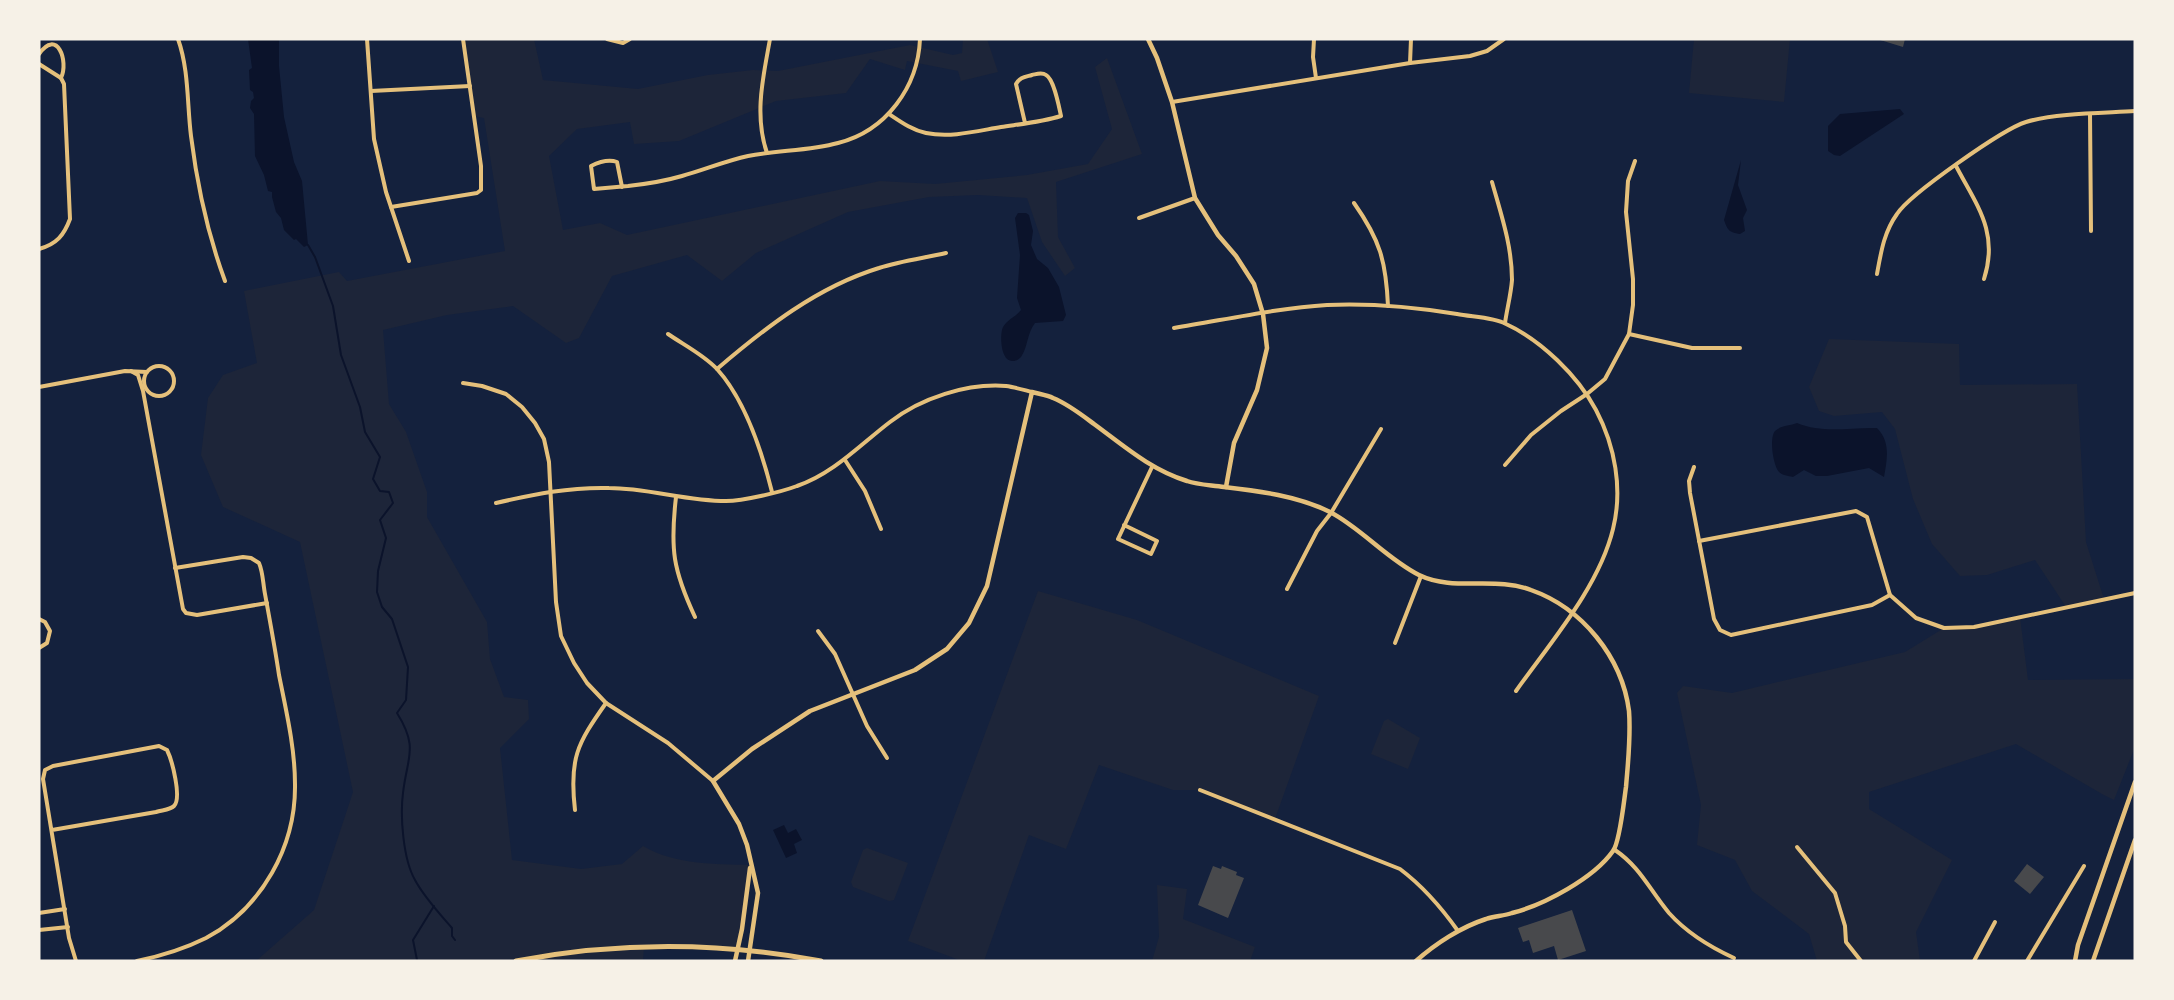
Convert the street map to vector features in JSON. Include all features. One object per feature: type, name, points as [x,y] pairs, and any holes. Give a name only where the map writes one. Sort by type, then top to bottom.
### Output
[{"type":"main road","points":[[516,961],[621,947],[737,950],[821,961]]},
{"type":"street","points":[[178,39],[184,61],[194,162],[225,281]]},
{"type":"street","points":[[368,39],[374,139],[391,207],[409,261]]},
{"type":"street","points":[[391,207],[477,193],[481,190],[482,175],[463,39]]},
{"type":"street","points":[[607,39],[623,43],[630,39]]},
{"type":"street","points":[[767,153],[759,110],[770,39]]},
{"type":"street","points":[[622,187],[617,162],[612,160],[597,162],[591,166],[594,189],[622,187],[682,176],[734,159],[818,147],[849,140],[866,132],[889,114],[900,100],[912,75],[920,39]]},
{"type":"street","points":[[1148,39],[1172,102],[1195,198],[1218,235],[1236,256],[1254,284],[1263,314],[1267,348],[1257,390],[1234,443],[1226,487]]},
{"type":"street","points":[[1314,39],[1313,57],[1316,78]]},
{"type":"street","points":[[1410,63],[1411,39]]},
{"type":"street","points":[[1172,102],[1410,63],[1477,55],[1504,39]]},
{"type":"street","points":[[39,54],[50,44],[59,49],[65,67],[61,78]]},
{"type":"street","points":[[39,64],[61,78],[64,84],[70,219],[59,240],[39,249]]},
{"type":"street","points":[[889,114],[912,128],[937,135],[950,135],[1025,123],[1061,116],[1050,78],[1042,73],[1022,77],[1016,84],[1025,123]]},
{"type":"street","points":[[371,91],[470,86]]},
{"type":"street","points":[[1877,274],[1883,242],[1899,210],[1912,197],[2003,133],[2024,122],[2040,118],[2135,111]]},
{"type":"street","points":[[2090,114],[2091,231]]},
{"type":"street","points":[[1504,465],[1531,435],[1605,379],[1629,334],[1633,305],[1633,279],[1626,212],[1628,181],[1635,161]]},
{"type":"street","points":[[1956,166],[1976,202],[1988,233],[1991,248],[1984,279]]},
{"type":"street","points":[[1492,182],[1506,230],[1510,256],[1512,282],[1505,322]]},
{"type":"street","points":[[1139,218],[1195,198]]},
{"type":"street","points":[[1354,203],[1369,224],[1382,252],[1387,274],[1388,306]]},
{"type":"street","points":[[717,369],[760,332],[831,288],[879,268],[946,253]]},
{"type":"street","points":[[1174,328],[1325,305],[1388,306],[1505,322],[1545,348],[1587,394],[1602,422],[1614,458],[1618,494],[1613,529],[1596,574],[1516,691]]},
{"type":"street","points":[[668,334],[717,369],[751,426],[762,453],[772,492]]},
{"type":"street","points":[[1629,334],[1692,348],[1740,348]]},
{"type":"street","points":[[39,387],[130,371],[147,372],[160,366],[168,368],[174,378],[172,389],[160,396],[150,393],[144,381],[147,372]]},
{"type":"street","points":[[130,371],[138,375],[144,393],[182,607],[188,614],[197,615],[267,603]]},
{"type":"street","points":[[463,383],[482,386],[506,394],[529,415],[544,439],[549,462],[556,602],[561,636],[574,663],[587,683],[606,703],[668,743],[713,781],[739,824],[747,845],[758,893],[748,961]]},
{"type":"street","points":[[496,503],[551,490],[609,488],[728,501],[772,492],[798,486],[845,460],[892,420],[936,397],[981,386],[1007,386],[1055,398],[1152,466],[1189,482],[1266,493],[1303,502],[1331,513],[1399,563],[1421,576],[1444,582],[1500,583],[1532,590],[1572,611],[1600,640],[1620,678],[1629,710],[1629,745],[1624,803],[1615,850],[1588,875],[1568,889],[1514,913],[1485,919],[1458,932],[1416,961]]},
{"type":"street","points":[[713,781],[752,749],[810,711],[915,670],[947,649],[969,623],[987,586],[1032,392]]},
{"type":"street","points":[[1287,588],[1317,531],[1331,513],[1381,429]]},
{"type":"street","points":[[845,460],[865,491],[882,529]]},
{"type":"street","points":[[1124,525],[1157,541],[1151,554],[1118,539],[1124,525],[1152,466]]},
{"type":"street","points":[[1694,467],[1689,480],[1714,619],[1720,630],[1731,635],[1872,605],[1890,596]]},
{"type":"street","points":[[676,497],[672,533],[674,559],[680,586],[695,617]]},
{"type":"street","points":[[1699,541],[1856,510],[1867,517],[1873,530],[1890,596],[1917,618],[1944,628],[1974,627],[2135,593]]},
{"type":"street","points":[[137,961],[165,955],[188,946],[206,938],[229,923],[259,894],[283,851],[293,817],[295,782],[286,711],[261,566],[251,558],[243,557],[175,568]]},
{"type":"street","points":[[1395,643],[1421,576]]},
{"type":"street","points":[[39,619],[48,626],[50,636],[47,643],[39,648]]},
{"type":"street","points":[[818,632],[835,654],[867,726],[887,758]]},
{"type":"street","points":[[575,810],[572,785],[573,765],[584,734],[606,703]]},
{"type":"street","points":[[52,830],[156,812],[172,807],[176,804],[177,796],[172,762],[165,748],[150,747],[53,766],[45,770],[43,779],[72,952],[76,961]]},
{"type":"street","points":[[2074,961],[2135,782]]},
{"type":"street","points":[[1200,790],[1400,869],[1440,906],[1458,932]]},
{"type":"street","points":[[2093,961],[2135,840]]},
{"type":"street","points":[[1797,847],[1835,892],[1843,918],[1846,942],[1862,961]]},
{"type":"street","points":[[1615,850],[1630,861],[1671,914],[1688,930],[1717,950],[1734,958]]},
{"type":"street","points":[[735,961],[751,865]]},
{"type":"street","points":[[2027,961],[2084,866]]},
{"type":"street","points":[[39,913],[65,909]]},
{"type":"street","points":[[1974,961],[1995,922]]},
{"type":"street","points":[[39,930],[68,927]]},
{"type":"shaded area","points":[[248,39],[279,39],[284,117],[294,162],[302,181],[308,245],[304,247],[284,230],[281,218],[276,212],[272,192],[268,191],[264,175],[255,156],[254,114],[250,108],[254,98],[250,90],[249,70],[252,68]]},
{"type":"shaded area","points":[[463,39],[534,39],[543,80],[638,89],[708,75],[753,70],[778,71],[910,45],[953,55],[962,53],[963,39],[987,39],[998,72],[961,81],[958,71],[907,61],[905,70],[870,59],[846,93],[776,101],[679,141],[634,144],[630,122],[577,129],[549,156],[563,230],[600,223],[627,235],[880,181],[935,184],[1027,175],[1088,164],[1112,129],[1095,67],[1107,58],[1142,154],[1056,182],[1058,237],[1075,268],[1065,276],[1042,242],[1027,198],[978,195],[929,197],[848,212],[756,253],[722,281],[687,255],[612,276],[579,338],[566,343],[513,306],[447,315],[383,330],[389,404],[406,432],[427,492],[427,517],[487,622],[490,659],[504,697],[528,700],[529,719],[500,748],[512,860],[581,869],[622,864],[643,846],[668,857],[682,860],[709,864],[751,865],[737,949],[644,947],[643,961],[256,961],[314,910],[353,792],[300,542],[223,507],[201,455],[208,398],[223,375],[257,363],[244,291],[339,272],[347,281],[505,251],[484,118],[474,116]]},
{"type":"shaded area","points":[[1694,39],[1790,39],[1784,102],[1689,93]]},
{"type":"shaded area","points":[[1900,109],[1904,114],[1840,156],[1828,151],[1828,126],[1840,114]]},
{"type":"shaded area","points":[[1741,160],[1738,185],[1747,210],[1743,218],[1745,231],[1740,234],[1729,230],[1724,220]]},
{"type":"shaded area","points":[[1018,213],[1029,215],[1033,231],[1031,245],[1037,259],[1048,268],[1059,287],[1066,315],[1063,321],[1035,323],[1021,357],[1013,361],[1006,358],[1001,338],[1005,324],[1021,310],[1017,298],[1020,255],[1015,218]]},
{"type":"shaded area","points":[[1829,339],[1959,344],[1960,385],[2077,384],[2086,542],[2104,599],[2066,607],[2035,560],[1987,575],[1960,576],[1932,544],[1913,499],[1895,429],[1882,412],[1834,416],[1819,411],[1809,387]]},
{"type":"shaded area","points":[[1797,423],[1827,429],[1877,428],[1886,445],[1887,458],[1884,477],[1869,468],[1827,476],[1816,476],[1804,470],[1793,477],[1780,473],[1774,458],[1773,434],[1780,428]]},
{"type":"shaded area","points":[[1038,591],[1137,620],[1319,696],[1275,819],[1200,790],[1173,790],[1099,765],[1066,849],[1029,835],[984,961],[962,961],[908,941]]},
{"type":"shaded area","points":[[2020,617],[2028,680],[2135,679],[2135,747],[2114,800],[2016,744],[1869,792],[1869,809],[1952,860],[1916,932],[1920,961],[1817,961],[1809,934],[1752,891],[1735,860],[1697,845],[1701,805],[1677,693],[1683,686],[1732,693],[1905,652],[1944,628],[1974,627]]},
{"type":"shaded area","points":[[1388,719],[1420,738],[1408,769],[1371,754],[1384,721]]},
{"type":"shaded area","points":[[784,825],[788,833],[796,829],[802,840],[794,844],[797,853],[786,858],[773,830]]},
{"type":"shaded area","points":[[867,848],[908,863],[894,900],[889,901],[853,887],[851,882],[863,850]]},
{"type":"shaded area","points":[[1157,885],[1187,889],[1183,919],[1255,947],[1250,961],[1152,961],[1159,937]]},
{"type":"building","points":[[1877,39],[1905,39],[1903,47]]},
{"type":"building","points":[[2027,864],[2044,877],[2030,894],[2014,881]]},
{"type":"building","points":[[1213,866],[1221,869],[1222,866],[1237,872],[1236,875],[1244,878],[1228,918],[1198,905]]},
{"type":"building","points":[[1572,910],[1586,951],[1558,960],[1554,946],[1533,953],[1529,940],[1523,942],[1518,928]]},
{"type":"waterway","points":[[308,245],[315,257],[333,306],[341,355],[360,407],[365,432],[380,457],[373,479],[380,491],[389,492],[393,503],[380,520],[386,538],[378,571],[377,592],[382,607],[392,619],[408,667],[406,700],[397,713],[404,725],[410,744],[402,802],[405,849],[415,880],[427,899],[452,928],[452,936],[455,940]]},
{"type":"waterway","points":[[417,960],[413,940],[434,906]]}]
